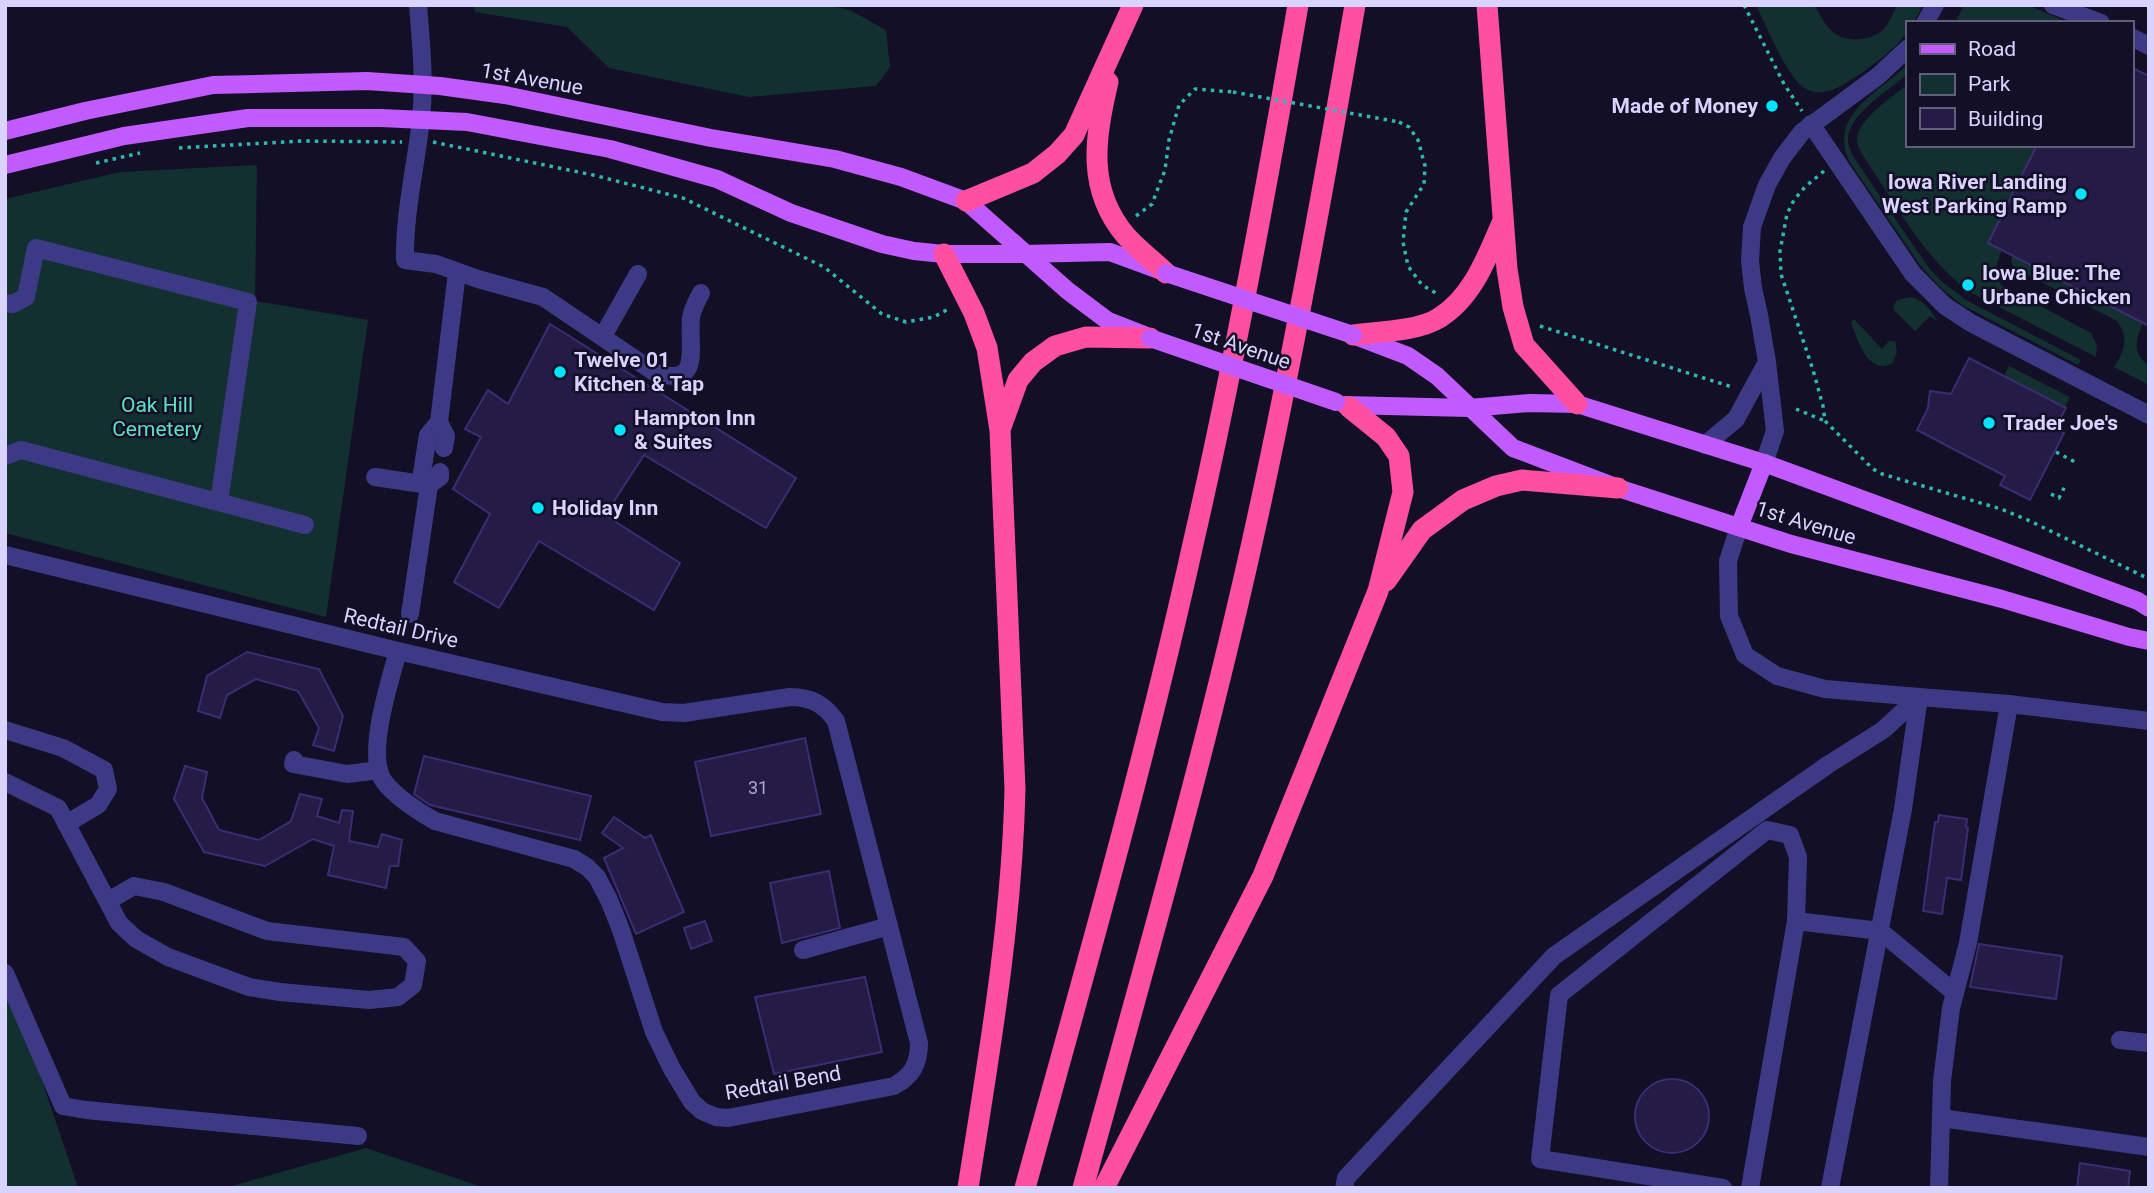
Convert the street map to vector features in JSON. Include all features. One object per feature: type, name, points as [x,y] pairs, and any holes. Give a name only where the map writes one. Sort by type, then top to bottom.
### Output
[{"type":"highway","points":[[966,201],[1033,173],[1057,154],[1074,135],[1133,5]]},
{"type":"highway","points":[[1025,1188],[1129,813],[1193,546],[1252,260],[1298,5]]},
{"type":"highway","points":[[1083,1188],[1183,827],[1248,559],[1312,246],[1355,5]]},
{"type":"highway","points":[[1487,5],[1507,269],[1513,307],[1524,345],[1577,404]]},
{"type":"highway","points":[[1118,39],[1098,124],[1096,158],[1101,192],[1110,213],[1127,236],[1166,273]]},
{"type":"highway","points":[[1353,335],[1401,330],[1438,319],[1454,306],[1477,278],[1503,221]]},
{"type":"highway","points":[[944,254],[974,313],[987,348],[1000,430],[1016,789],[1014,846],[1004,949],[968,1188]]},
{"type":"highway","points":[[1000,430],[1018,380],[1033,362],[1055,346],[1086,337],[1150,338]]},
{"type":"highway","points":[[1104,1188],[1263,876],[1378,592],[1403,492],[1399,456],[1386,437],[1343,405]]},
{"type":"highway","points":[[1378,592],[1422,530],[1463,500],[1496,486],[1522,480],[1618,488]]},
{"type":"main road","name":"1st Avenue","points":[[5,131],[85,111],[213,85],[367,80],[505,95],[711,138],[835,159],[901,177],[966,201],[1024,254],[1108,321],[1343,405],[1469,408],[1530,403],[1577,404],[1764,463],[2126,597],[2149,608]]},
{"type":"main road","name":"1st Avenue","points":[[5,165],[124,136],[248,118],[467,122],[610,149],[717,179],[791,213],[882,244],[915,251],[944,254],[1110,253],[1408,356],[1437,376],[1513,448],[1618,488],[1839,558],[2002,599],[2149,641]]},
{"type":"main road","points":[[1739,527],[1764,463]]},
{"type":"street","points":[[418,5],[423,86],[421,120],[407,213],[405,260],[436,264],[543,297],[654,372],[667,376],[678,376],[691,364],[691,316],[701,293]]},
{"type":"street","points":[[1926,21],[1935,5]]},
{"type":"street","points":[[2053,5],[2096,21]]},
{"type":"street","points":[[2133,38],[2149,46]]},
{"type":"street","points":[[1764,463],[1774,431],[1767,362],[1752,288],[1752,227],[1767,185],[1794,141],[1811,124],[1878,76],[1906,50]]},
{"type":"street","points":[[1811,124],[1913,274],[1945,306],[1971,323],[2149,415]]},
{"type":"street","points":[[5,303],[13,304],[26,297],[36,248],[248,302],[219,502]]},
{"type":"street","points":[[435,479],[422,473],[428,435],[439,422],[457,272]]},
{"type":"street","points":[[603,336],[638,274]]},
{"type":"street","points":[[1705,445],[1736,419],[1767,362]]},
{"type":"street","points":[[439,422],[446,436],[444,448]]},
{"type":"street","points":[[5,456],[21,450],[305,524]]},
{"type":"street","points":[[376,477],[435,479]]},
{"type":"street","points":[[410,614],[435,479]]},
{"type":"street","points":[[1739,527],[1728,561],[1730,616],[1745,655],[1777,676],[1825,689],[2009,704],[2149,721]]},
{"type":"street","name":"Redtail Drive","points":[[5,555],[662,712],[684,713],[790,697]]},
{"type":"street","points":[[294,760],[293,764],[347,774],[379,770],[379,727],[398,651]]},
{"type":"street","points":[[1829,1188],[1903,809],[1919,696]]},
{"type":"street","points":[[1344,1188],[1346,1178],[1554,956],[1829,764],[1883,730],[1919,696]]},
{"type":"street","name":"Redtail Bend","points":[[379,770],[384,781],[415,810],[435,821],[574,859],[587,867],[597,877],[621,930],[654,1032],[672,1069],[692,1102],[702,1111],[716,1117],[728,1118],[894,1086],[914,1070],[919,1057],[919,1042],[836,722],[828,709],[816,701],[790,697]]},
{"type":"street","points":[[1939,1188],[1942,1081],[1951,1008],[1968,943],[2009,704]]},
{"type":"street","points":[[5,730],[63,748],[104,771],[108,789],[98,805],[66,824]]},
{"type":"street","points":[[5,782],[58,808],[118,923],[136,939],[168,957],[249,987],[280,992],[369,1000],[398,997],[413,985],[417,961],[404,947],[267,931],[164,892],[134,886],[108,901]]},
{"type":"street","points":[[1723,1188],[1540,1159],[1559,995],[1767,830],[1790,835],[1798,857],[1796,921],[1750,1188]]},
{"type":"street","points":[[1796,921],[1880,931],[1955,993]]},
{"type":"street","points":[[803,950],[889,926]]},
{"type":"street","points":[[5,973],[63,1105],[86,1110],[358,1136]]},
{"type":"street","points":[[2120,1040],[2149,1043]]},
{"type":"street","points":[[1941,1118],[2149,1147]]},
{"type":"path","points":[[1744,5],[1784,84],[1811,124]]},
{"type":"path","points":[[1134,218],[1152,204],[1165,170],[1169,140],[1179,105],[1195,89],[1233,92],[1399,122],[1409,127],[1418,140],[1425,166],[1424,184],[1406,212],[1403,242],[1408,266],[1422,285],[1444,298]]},
{"type":"path","points":[[176,148],[301,141],[401,142],[418,139],[683,198],[824,267],[882,314],[906,322],[934,317],[951,306]]},
{"type":"path","points":[[84,166],[149,151]]},
{"type":"path","points":[[1805,187],[1787,214],[1780,251],[1781,274],[1813,370],[1825,421]]},
{"type":"path","points":[[1540,326],[1738,389]]},
{"type":"path","points":[[1796,409],[1825,421],[1873,469],[1882,474],[2001,509],[2149,579]]},
{"type":"path","points":[[2056,452],[2077,463]]},
{"type":"path","points":[[2051,494],[2059,498],[2066,484]]},
{"type":"green space","points":[[474,5],[827,5],[850,10],[886,30],[890,67],[876,86],[749,97],[609,68],[567,27],[475,12]]},
{"type":"green space","points":[[1756,5],[1814,5],[1834,33],[1845,38],[1859,39],[1872,37],[1883,30],[1897,5],[1923,5],[1914,21],[1906,21],[1906,33],[1901,40],[1884,56],[1861,74],[1829,91],[1813,92],[1799,84],[1778,51]]},
{"type":"green space","points":[[1964,5],[2028,5],[2064,21],[1956,21]]},
{"type":"green space","points":[[1906,66],[1906,75],[1871,103],[1855,121],[1848,140],[1853,156],[1929,268],[1941,281],[1966,300],[2081,360],[2078,365],[1962,305],[1940,287],[1920,265],[1849,161],[1844,145],[1845,130],[1851,117],[1871,95]]},
{"type":"green space","points":[[1906,86],[1906,147],[2036,147],[1988,243],[2002,250],[1997,263],[1997,276],[2001,285],[2091,333],[2097,346],[2096,357],[1968,291],[1923,245],[1858,146],[1857,138],[1864,123]]},
{"type":"green space","name":"Oak Hill Cemetery","points":[[257,165],[255,301],[368,320],[326,617],[5,533],[5,199],[120,172]]},
{"type":"green space","points":[[2012,256],[2143,323],[2137,346],[2140,357],[2149,366],[2149,385],[2114,367],[2124,344],[2123,333],[2117,321],[2014,268]]},
{"type":"green space","points":[[1911,297],[1926,306],[1937,321],[1930,316],[1915,331],[1893,306],[1897,300]]},
{"type":"green space","points":[[1854,319],[1882,349],[1889,341],[1895,341],[1897,352],[1893,363],[1877,365],[1865,355],[1851,323]]},
{"type":"green space","points":[[2009,366],[2070,397],[2065,407],[2004,376]]},
{"type":"green space","points":[[5,970],[78,1188],[5,1188]]},
{"type":"green space","points":[[366,1148],[485,1188],[225,1188]]},
{"type":"building","name":"Iowa River Landing West Parking Ramp","points":[[2133,68],[2149,76],[2149,326],[1988,243],[2036,147],[2133,147]]},
{"type":"building","points":[[550,324],[796,478],[766,528],[644,455],[605,515],[680,563],[654,610],[539,541],[499,608],[454,582],[490,514],[453,489],[481,437],[465,429],[488,390],[508,404]]},
{"type":"building","name":"Trader Joe's","points":[[1969,358],[2066,408],[2055,428],[2064,433],[2030,500],[2000,485],[2005,476],[1917,430],[1928,408],[1930,391],[1951,394]]},
{"type":"building","points":[[247,652],[319,669],[343,716],[334,751],[313,745],[319,728],[298,691],[256,679],[227,695],[220,718],[198,711],[207,676]]},
{"type":"building","points":[[805,738],[821,814],[711,836],[695,762]]},
{"type":"building","points":[[424,756],[591,796],[580,840],[430,805],[414,794]]},
{"type":"building","points":[[185,766],[207,772],[202,798],[219,830],[259,840],[291,821],[300,794],[322,799],[317,816],[339,823],[342,810],[353,811],[349,841],[378,847],[382,834],[402,840],[398,866],[390,866],[386,888],[328,875],[334,846],[313,839],[265,866],[204,852],[174,799]]},
{"type":"building","points":[[1939,815],[1967,819],[1968,828],[1961,880],[1947,878],[1942,914],[1923,911],[1935,822],[1938,822]]},
{"type":"building","points":[[614,817],[645,838],[651,835],[684,912],[636,934],[604,858],[623,848],[602,833]]},
{"type":"building","points":[[829,871],[840,928],[782,943],[770,883]]},
{"type":"building","points":[[705,921],[712,941],[691,949],[684,928]]},
{"type":"building","points":[[1979,944],[2062,956],[2056,999],[1970,987]]},
{"type":"building","points":[[865,977],[882,1052],[774,1074],[755,997]]},
{"type":"building","points":[[1672,1079],[1686,1082],[1698,1090],[1706,1102],[1709,1116],[1706,1130],[1698,1142],[1686,1150],[1672,1153],[1658,1150],[1646,1142],[1638,1130],[1635,1116],[1638,1102],[1646,1090],[1658,1082]]},
{"type":"building","points":[[2080,1163],[2130,1171],[2128,1188],[2077,1188]]},
{"type":"place","name":"Made of Money","points":[[1772,106]]},
{"type":"place","name":"Iowa River Landing West Parking Ramp","points":[[2081,194]]},
{"type":"place","name":"Iowa Blue: The Urbane Chicken","points":[[1968,285]]},
{"type":"place","name":"Twelve 01 Kitchen & Tap","points":[[560,372]]},
{"type":"place","name":"Trader Joe's","points":[[1989,423]]},
{"type":"place","name":"Hampton Inn & Suites","points":[[620,430]]},
{"type":"place","name":"Holiday Inn","points":[[538,508]]}]
